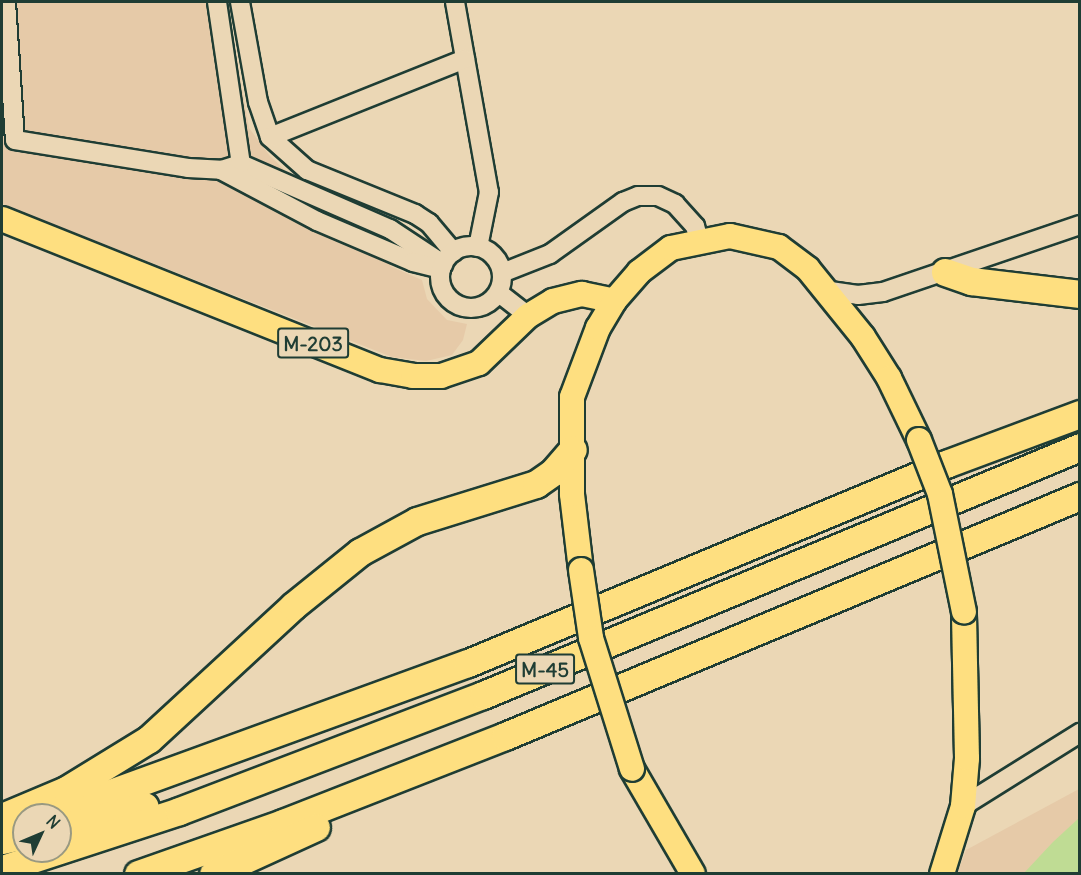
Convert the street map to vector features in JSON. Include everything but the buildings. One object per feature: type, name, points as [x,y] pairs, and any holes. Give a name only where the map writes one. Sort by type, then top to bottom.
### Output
[{"type":"highway","points":[[945,272],[971,281],[1080,294]]},
{"type":"highway","points":[[72,807],[468,663],[946,464],[1080,414]]},
{"type":"highway","name":"M-45","points":[[2,869],[84,844],[266,778],[483,695],[1080,447]]},
{"type":"highway","points":[[2,816],[66,790],[149,739],[293,606],[360,552],[417,521],[536,484],[553,472],[573,450]]},
{"type":"highway","name":"M-45","points":[[138,873],[284,823],[505,736],[1080,496]]},
{"type":"highway","points":[[213,873],[505,736]]},
{"type":"highway","points":[[72,825],[266,778]]},
{"type":"main road","name":"M-203","points":[[2,219],[380,370],[413,376],[441,376],[478,363],[528,316],[569,295],[601,296],[614,301]]},
{"type":"main road","points":[[693,873],[632,769],[591,638],[572,494],[572,397],[598,328],[614,301],[639,272],[671,248],[699,240],[730,236],[779,247],[830,291],[889,378],[919,440],[940,494],[964,612],[967,758],[963,806],[942,873]]},
{"type":"street","points":[[6,2],[8,139],[221,171],[317,221],[413,262],[446,261],[478,247]]},
{"type":"street","points":[[217,2],[241,164]]},
{"type":"street","points":[[240,2],[258,102],[270,137],[307,170],[415,214],[429,223],[446,261],[442,288],[455,304],[474,309],[484,306],[499,293],[502,273],[494,256],[478,247]]},
{"type":"street","points":[[455,2],[489,192],[478,247]]},
{"type":"street","points":[[270,137],[465,58]]},
{"type":"street","points":[[221,171],[241,164],[390,229],[446,261]]},
{"type":"street","points":[[502,273],[550,254],[623,202],[638,196],[658,196],[675,204],[695,226],[699,240]]},
{"type":"street","points":[[830,291],[858,295],[883,292],[1080,225]]},
{"type":"street","points":[[499,293],[528,316]]},
{"type":"street","points":[[963,806],[1080,734]]},
{"type":"shaded area","points":[[2,2],[227,2],[249,128],[270,156],[290,175],[404,225],[390,266],[422,280],[427,299],[447,320],[467,324],[463,340],[452,355],[426,361],[392,357],[2,204]]},
{"type":"shaded area","points":[[1079,789],[1079,873],[957,874],[966,850]]},
{"type":"green space","points":[[1079,818],[1079,873],[1024,873],[1053,842]]}]
